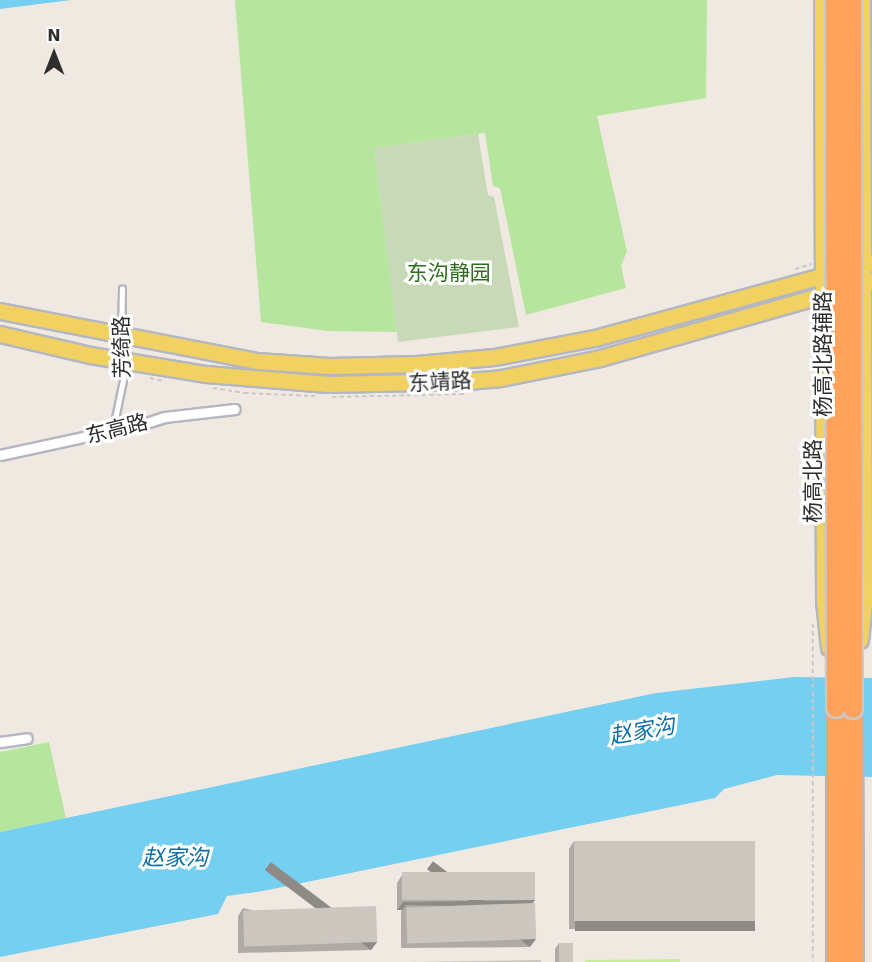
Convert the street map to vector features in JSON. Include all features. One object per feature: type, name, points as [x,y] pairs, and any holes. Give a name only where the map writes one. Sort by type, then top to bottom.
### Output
[{"type":"highway","name":"杨高北路","points":[[834,0],[845,708],[854,962]]},
{"type":"highway","name":"杨高北路","points":[[836,962],[845,708],[852,0]]},
{"type":"main road","name":"杨高北路辅路","points":[[822,0],[820,271],[823,297],[824,601],[845,708]]},
{"type":"main road","name":"杨高北路辅路","points":[[845,708],[864,603],[863,451],[867,263],[862,0]]},
{"type":"main road","name":"东靖路","points":[[0,311],[121,337],[257,361],[330,366],[417,364],[495,357],[595,338],[820,271],[867,263]]},
{"type":"main road","name":"东靖路","points":[[0,334],[127,361],[206,374],[328,384],[417,384],[490,379],[600,358],[867,283]]},
{"type":"street","name":"东高路","points":[[0,455],[143,424],[165,417],[235,409]]},
{"type":"street","points":[[0,742],[27,738]]},
{"type":"lane","name":"芳绮路","points":[[99,432],[110,427],[115,418],[127,361],[121,337],[122,289]]},
{"type":"path","points":[[794,270],[820,271]]},
{"type":"path","points":[[813,615],[813,962]]},
{"type":"green space","points":[[235,0],[707,0],[706,98],[597,116],[627,251],[621,266],[626,288],[526,315],[500,188],[493,186],[485,133],[374,148],[397,332],[328,331],[261,322]]},
{"type":"green space","name":"东沟静园","points":[[478,134],[488,195],[494,197],[519,327],[398,342],[374,148]]},
{"type":"green space","points":[[49,742],[66,818],[0,832],[0,752]]},
{"type":"green space","points":[[680,959],[680,962],[585,962],[585,960]]},
{"type":"water","points":[[0,0],[71,0],[0,9]]},
{"type":"water","name":"赵家沟","points":[[794,677],[872,678],[872,777],[777,775],[724,789],[715,798],[263,891],[227,896],[218,914],[0,957],[0,832],[656,693]]},
{"type":"building","points":[[574,841],[755,841],[755,921],[574,921]]},
{"type":"building","points":[[402,872],[535,872],[535,900],[402,900]]},
{"type":"building","points":[[535,903],[536,939],[407,943],[406,908]]},
{"type":"building","points":[[376,906],[377,942],[244,947],[243,911]]},
{"type":"building","points":[[559,943],[573,943],[573,962],[559,962]]},
{"type":"building","points":[[541,960],[541,962],[408,962]]}]
